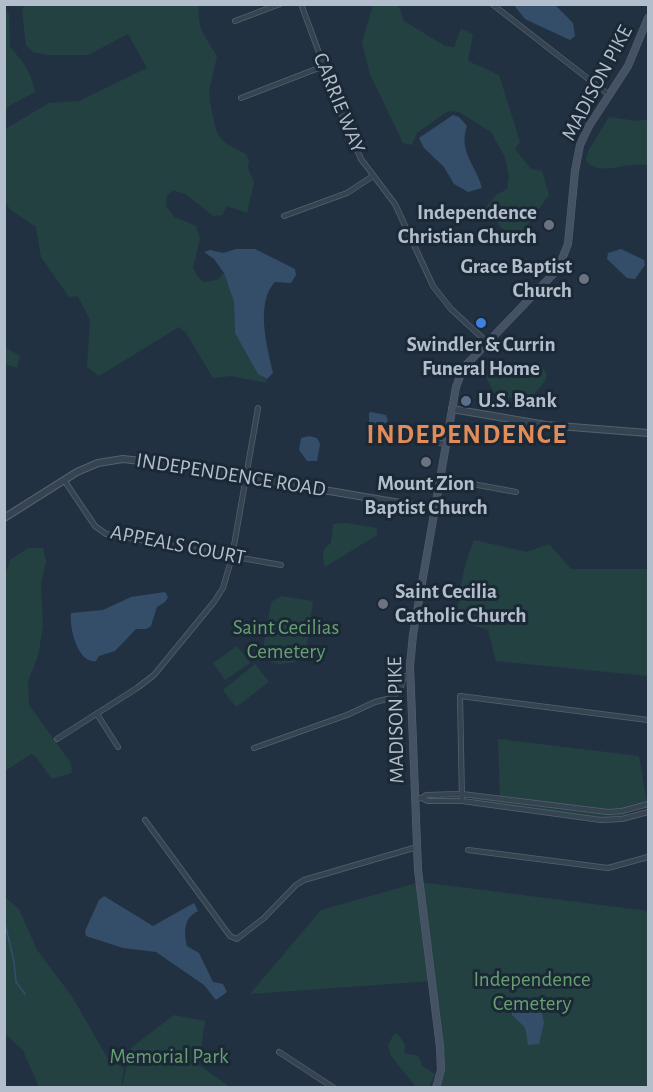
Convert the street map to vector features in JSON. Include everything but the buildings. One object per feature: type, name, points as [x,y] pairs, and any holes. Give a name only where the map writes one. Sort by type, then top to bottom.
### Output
[{"type":"main road","name":"MADISON PIKE","points":[[436,1088],[441,1070],[440,1047],[417,847],[418,799],[410,676],[412,635],[456,387],[462,371],[553,276],[562,261],[568,243],[574,171],[580,145],[589,126],[628,66],[648,18]]},
{"type":"street","points":[[235,21],[280,4]]},
{"type":"street","name":"CARRIE WAY","points":[[301,4],[355,148],[395,204],[433,286],[451,309],[488,343]]},
{"type":"street","points":[[492,4],[609,95]]},
{"type":"street","points":[[241,98],[324,66]]},
{"type":"street","points":[[284,216],[347,193],[373,176]]},
{"type":"street","points":[[57,739],[154,675],[214,602],[226,579],[232,557],[258,408]]},
{"type":"street","points":[[452,409],[546,425],[648,433]]},
{"type":"street","points":[[417,439],[446,444]]},
{"type":"street","name":"INDEPENDENCE ROAD","points":[[4,518],[77,472],[98,463],[123,459],[142,459],[435,509]]},
{"type":"street","points":[[440,478],[516,492]]},
{"type":"street","name":"APPEALS COURT","points":[[64,480],[95,526],[106,534],[281,565]]},
{"type":"street","points":[[254,748],[347,715],[375,702],[392,698],[400,690],[404,676],[410,676]]},
{"type":"street","points":[[462,801],[460,696],[648,720]]},
{"type":"street","points":[[97,714],[118,747]]},
{"type":"street","points":[[418,799],[426,795],[462,794],[608,812],[648,804]]},
{"type":"street","points":[[418,799],[462,801],[601,820],[621,819],[648,812]]},
{"type":"street","points":[[145,820],[230,936],[237,939],[264,918],[296,885],[304,880],[417,847]]},
{"type":"street","points":[[468,850],[608,868],[648,857]]},
{"type":"street","points":[[279,1052],[334,1088]]},
{"type":"green space","points":[[5,5],[9,15],[10,47],[26,67],[35,92],[9,106],[5,111]]},
{"type":"green space","points":[[25,5],[199,5],[200,26],[217,56],[209,92],[217,133],[225,143],[246,154],[254,183],[247,213],[227,206],[222,215],[213,216],[187,195],[173,190],[167,196],[166,206],[174,217],[196,226],[200,239],[193,268],[198,277],[204,282],[217,280],[224,273],[234,302],[235,333],[262,377],[267,379],[266,383],[231,376],[213,378],[186,333],[179,327],[99,376],[87,367],[90,320],[78,296],[69,297],[41,257],[36,227],[11,210],[5,202],[4,132],[49,103],[79,101],[147,68],[128,34],[88,55],[48,55],[33,52],[26,45],[22,9]]},
{"type":"green space","points":[[373,5],[398,5],[404,21],[445,46],[454,47],[461,29],[473,34],[468,61],[499,75],[520,142],[515,149],[531,169],[542,171],[549,195],[518,234],[501,228],[486,207],[496,195],[507,189],[509,177],[505,157],[491,132],[459,112],[448,111],[417,133],[412,145],[403,143],[370,74],[362,42]]},
{"type":"green space","points":[[609,117],[637,121],[648,119],[648,166],[599,168],[586,160],[588,151]]},
{"type":"green space","points":[[5,347],[20,356],[17,368],[5,364]]},
{"type":"green space","points":[[495,359],[501,360],[507,370],[540,362],[547,375],[545,381],[529,401],[495,395],[485,375],[489,364]]},
{"type":"green space","points":[[346,523],[377,528],[377,535],[325,567],[324,549],[331,543],[333,524]]},
{"type":"green space","points":[[474,540],[527,552],[549,544],[571,569],[648,569],[648,676],[496,661],[488,630],[458,621],[462,580]]},
{"type":"green space","points":[[28,548],[43,548],[46,561],[41,584],[43,626],[38,656],[28,681],[29,705],[71,763],[72,773],[52,779],[31,754],[5,771],[5,574],[10,560]]},
{"type":"green space","name":"Saint Cecilias Cemetery","points":[[281,596],[313,601],[305,659],[282,664],[272,662],[262,655],[271,602]]},
{"type":"green space","points":[[237,646],[250,663],[225,680],[213,663]]},
{"type":"green space","points":[[255,664],[269,682],[236,707],[223,690]]},
{"type":"green space","points":[[498,739],[639,756],[647,804],[608,812],[500,799]]},
{"type":"green space","points":[[472,797],[594,813],[625,812],[627,814],[619,817],[600,817],[473,801]]},
{"type":"green space","name":"Independence Cemetery","points":[[420,882],[648,911],[648,1087],[436,1087],[440,1076],[432,981],[250,994],[321,910]]},
{"type":"green space","points":[[5,897],[19,909],[37,950],[73,998],[109,1061],[124,1068],[121,1087],[39,1087],[23,1050],[5,1034]]},
{"type":"green space","name":"Memorial Park","points":[[174,1015],[205,1021],[199,1065],[230,1087],[122,1087],[131,1048]]},
{"type":"green space","points":[[394,1034],[398,1034],[405,1045],[404,1053],[418,1056],[422,1066],[435,1074],[429,1087],[416,1087],[391,1056],[388,1045]]},
{"type":"water","points":[[514,5],[555,5],[573,23],[575,36],[570,40],[525,19]]},
{"type":"water","points":[[453,115],[459,117],[467,126],[466,151],[482,188],[468,192],[454,184],[444,167],[424,148],[419,138]]},
{"type":"water","points":[[236,249],[255,249],[295,269],[296,275],[291,283],[275,282],[265,301],[264,326],[273,373],[267,379],[258,374],[235,333],[234,302],[224,273],[214,259],[204,252],[210,250],[223,253]]},
{"type":"water","points":[[621,249],[644,260],[645,265],[635,279],[627,278],[607,259],[608,253]]},
{"type":"water","points":[[371,412],[386,415],[388,421],[381,427],[373,428],[369,422]]},
{"type":"water","points":[[309,436],[317,438],[320,444],[317,461],[307,461],[299,450],[301,438]]},
{"type":"water","points":[[165,592],[168,597],[157,607],[151,626],[146,629],[136,629],[115,651],[99,656],[96,661],[84,657],[73,636],[71,613],[103,610],[131,597]]},
{"type":"water","points":[[104,896],[153,926],[194,903],[198,911],[187,922],[185,936],[187,946],[199,953],[213,982],[223,984],[227,992],[216,1000],[204,985],[156,952],[123,948],[86,936],[85,931],[99,900]]},
{"type":"water","points":[[512,1012],[542,1013],[544,1023],[539,1044],[528,1045],[524,1027],[512,1015]]},
{"type":"waterway","points":[[4,920],[14,961],[16,982],[25,994]]},
{"type":"place","name":"Independence Christian Church","points":[[549,225]]},
{"type":"place","name":"Grace Baptist Church","points":[[584,279]]},
{"type":"place","name":"Swindler & Currin Funeral Home","points":[[481,323]]},
{"type":"place","name":"U.S. Bank","points":[[466,401]]},
{"type":"place","name":"Mount Zion Baptist Church","points":[[426,462]]},
{"type":"place","name":"Saint Cecilia Catholic Church","points":[[383,604]]},
{"type":"district","name":"INDEPENDENCE","points":[[467,435]]}]
